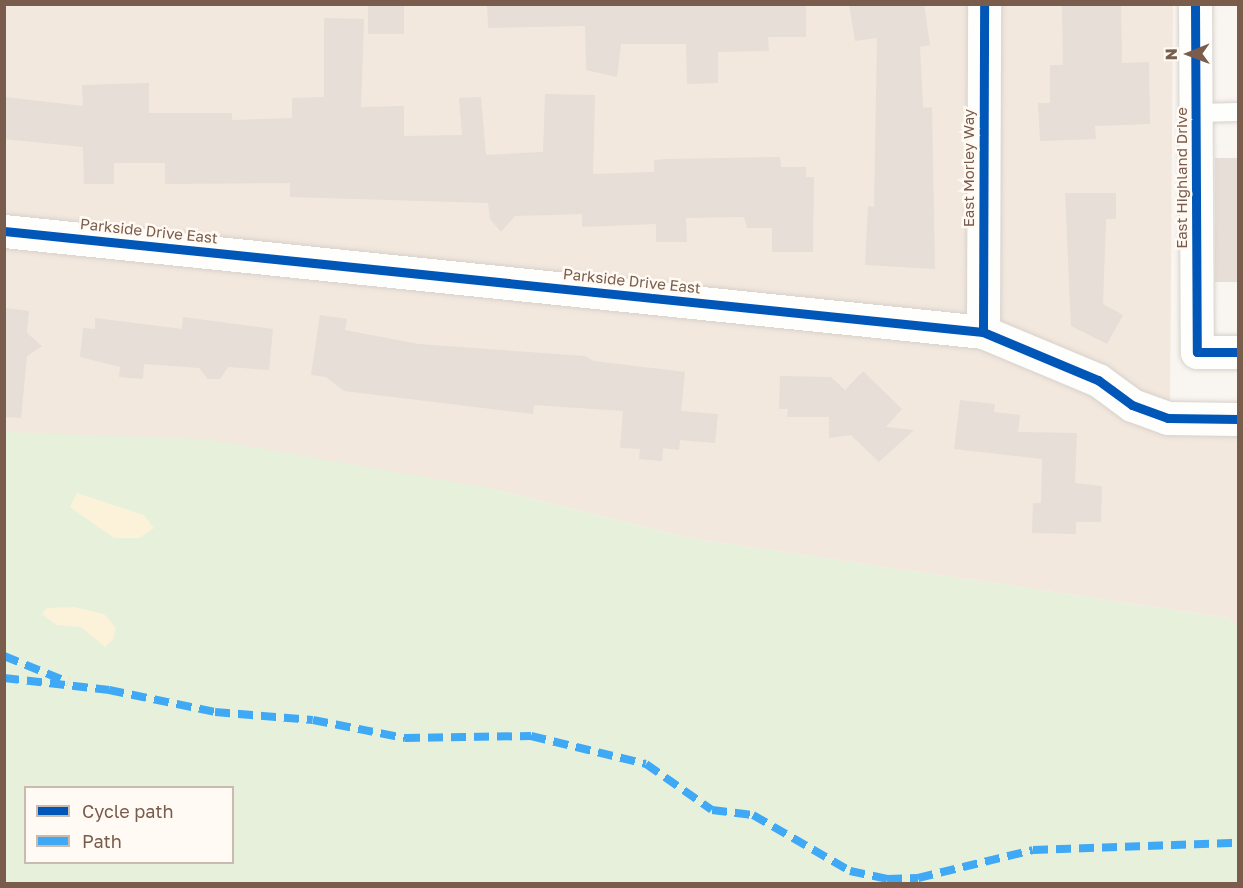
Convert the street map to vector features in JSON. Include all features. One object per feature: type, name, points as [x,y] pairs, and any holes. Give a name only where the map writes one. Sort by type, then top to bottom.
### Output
[{"type":"street","name":"East Morley Way","points":[[983,332],[984,4]]},
{"type":"street","name":"East Highland Drive","points":[[1195,4],[1197,352],[1239,352]]},
{"type":"street","name":"Parkside Drive East","points":[[4,231],[983,332],[1098,380],[1132,405],[1168,418],[1239,419]]},
{"type":"lane","points":[[1197,113],[1239,112]]},
{"type":"shaded area","points":[[5,5],[1173,5],[1170,403],[1238,403],[1238,628],[1228,618],[689,538],[493,489],[86,436],[5,432]]},
{"type":"green space","points":[[5,432],[207,439],[493,489],[689,538],[1228,618],[1238,628],[1238,883],[5,884]]},
{"type":"sand","points":[[77,493],[144,515],[154,528],[139,538],[114,538],[70,507]]},
{"type":"sand","points":[[74,607],[104,614],[116,628],[113,639],[105,647],[81,627],[56,625],[42,614],[47,608]]},
{"type":"building","points":[[368,4],[404,4],[404,34],[368,34]]},
{"type":"building","points":[[487,4],[806,4],[806,37],[768,37],[769,51],[718,52],[718,83],[687,84],[686,44],[621,44],[617,77],[586,70],[585,26],[488,28]]},
{"type":"building","points":[[849,4],[924,4],[930,45],[920,47],[923,108],[932,107],[935,269],[865,265],[868,206],[874,207],[877,38],[855,41]]},
{"type":"building","points":[[1062,4],[1121,4],[1122,63],[1149,62],[1150,124],[1095,126],[1096,139],[1040,141],[1038,103],[1050,103],[1050,65],[1063,65]]},
{"type":"building","points":[[324,18],[364,19],[361,107],[404,106],[404,136],[462,135],[459,98],[481,97],[486,155],[543,152],[545,94],[595,95],[593,174],[654,172],[654,160],[666,159],[780,157],[781,167],[806,167],[806,177],[814,177],[813,252],[772,252],[772,228],[747,228],[744,217],[686,218],[687,242],[656,242],[656,224],[582,227],[582,214],[515,216],[501,232],[490,219],[488,203],[290,197],[290,183],[165,184],[165,163],[114,163],[114,184],[84,184],[83,147],[4,139],[4,97],[83,106],[82,85],[149,83],[149,113],[232,113],[232,120],[292,118],[292,98],[324,97]]},
{"type":"building","points":[[1215,158],[1238,158],[1238,282],[1215,282]]},
{"type":"building","points":[[1065,193],[1116,193],[1116,219],[1106,219],[1103,304],[1123,315],[1107,344],[1071,326]]},
{"type":"building","points":[[4,308],[29,311],[27,333],[42,346],[27,356],[21,418],[4,417]]},
{"type":"building","points":[[320,315],[347,319],[345,330],[418,344],[585,356],[594,361],[685,372],[681,411],[718,414],[715,443],[680,440],[679,450],[663,448],[662,461],[639,459],[640,449],[620,448],[623,411],[534,405],[533,414],[344,391],[326,377],[311,375]]},
{"type":"building","points":[[183,317],[273,329],[269,370],[228,367],[220,379],[208,379],[199,368],[144,364],[143,379],[119,377],[120,367],[80,357],[83,328],[95,329],[95,318],[182,329]]},
{"type":"building","points":[[863,371],[902,409],[886,427],[914,430],[879,462],[851,435],[829,438],[829,417],[787,417],[788,409],[779,409],[780,376],[831,377],[845,390]]},
{"type":"building","points":[[960,400],[995,404],[994,412],[1020,415],[1018,432],[1077,433],[1075,483],[1102,486],[1101,522],[1076,522],[1076,534],[1032,533],[1033,503],[1041,503],[1042,459],[954,449]]},
{"type":"marked path","points":[[4,656],[68,682]]},
{"type":"marked path","points":[[4,678],[109,690],[215,712],[313,720],[405,738],[531,736],[646,764],[712,810],[753,815],[850,871],[887,879],[918,878],[1033,850],[1238,843]]},
{"type":"cycle path","points":[[983,332],[984,4]]},
{"type":"cycle path","points":[[1195,4],[1197,352],[1238,352]]},
{"type":"cycle path","points":[[4,231],[983,332],[1098,380],[1132,405],[1168,418],[1238,419]]}]
